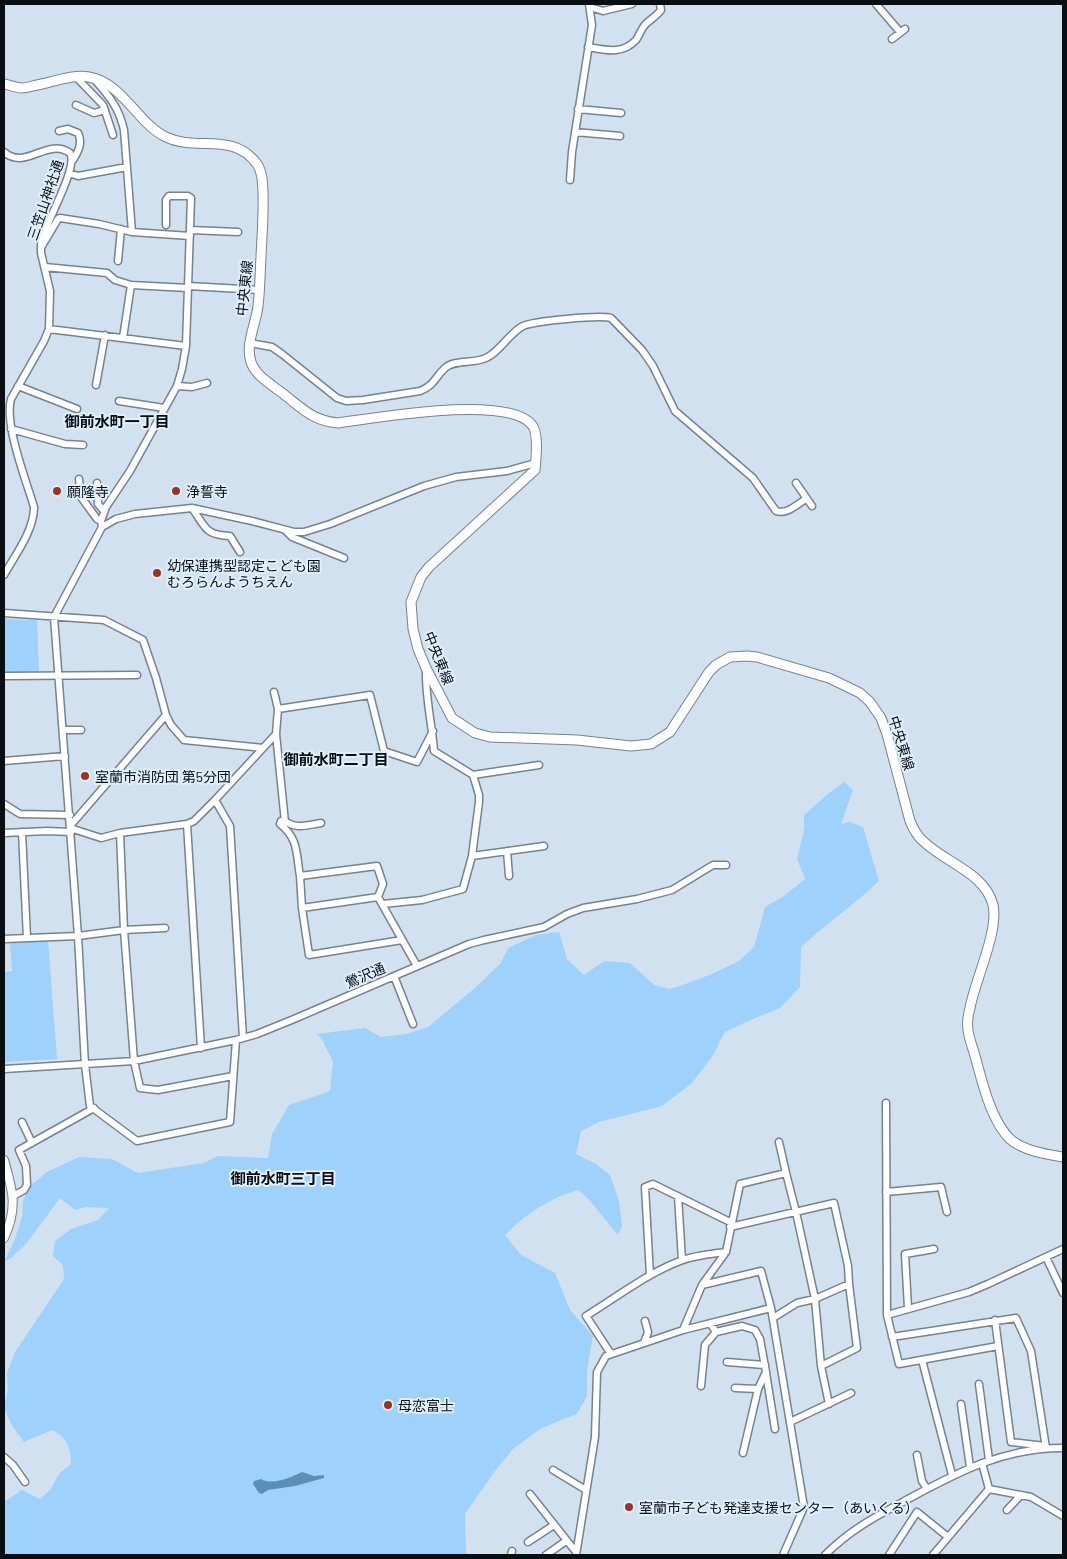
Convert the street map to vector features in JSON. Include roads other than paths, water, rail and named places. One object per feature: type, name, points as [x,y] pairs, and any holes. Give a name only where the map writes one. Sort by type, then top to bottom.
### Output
[{"type":"main road","name":"中央東線","points":[[4,84],[23,88],[76,77],[94,79],[118,93],[157,132],[166,137],[178,141],[236,146],[256,163],[260,170],[262,182],[262,234],[258,306],[249,351],[252,363],[260,374],[318,419],[338,423],[467,408],[500,411],[521,417],[533,425],[536,432],[536,463],[534,471],[484,514],[429,567],[421,577],[411,602],[418,649],[452,718],[462,726],[482,736],[577,740],[631,746],[651,744],[670,732],[709,672],[716,665],[730,657],[747,656],[784,664],[829,678],[860,693],[876,710],[888,734],[906,810],[915,832],[922,840],[971,875],[988,893],[991,899],[994,923],[970,1007],[968,1031],[985,1092],[998,1122],[1012,1140],[1027,1149],[1063,1157]]},
{"type":"street","points":[[570,180],[578,109],[592,24],[589,6],[603,11],[632,4]]},
{"type":"street","points":[[588,47],[624,50],[637,39],[643,28],[659,13],[661,10],[660,4]]},
{"type":"street","points":[[876,4],[902,31],[892,39]]},
{"type":"street","points":[[76,77],[103,105],[113,134]]},
{"type":"street","points":[[94,79],[114,103],[120,114],[124,130],[132,232]]},
{"type":"street","points":[[76,105],[94,113],[105,110]]},
{"type":"street","points":[[578,109],[621,113]]},
{"type":"street","points":[[59,131],[68,129],[78,133],[80,138],[79,150],[72,160]]},
{"type":"street","points":[[575,132],[620,136]]},
{"type":"street","name":"三笠山神社通","points":[[4,153],[14,158],[24,158],[59,147],[70,153],[72,160],[69,173],[40,248],[50,291],[49,328],[44,341],[18,386],[7,399],[11,428],[34,507],[34,513],[30,527],[4,575]]},
{"type":"street","points":[[69,173],[78,176],[127,167]]},
{"type":"street","points":[[166,225],[166,200],[170,196],[188,196],[191,198],[186,346],[182,369],[177,386],[130,471],[104,511],[102,524],[54,617],[70,815],[85,1064],[90,1106],[137,1141],[230,1122],[232,1076],[240,1039],[230,826],[215,800]]},
{"type":"street","points":[[40,248],[60,218],[99,224],[132,232],[238,232]]},
{"type":"street","points":[[118,261],[121,229]]},
{"type":"street","points":[[45,267],[107,273],[115,280],[131,284],[259,290]]},
{"type":"street","points":[[123,338],[131,284]]},
{"type":"street","points":[[250,343],[272,347],[337,398],[353,401],[429,388],[445,368],[453,364],[484,360],[492,355],[514,332],[525,325],[584,318],[611,318],[642,350],[653,366],[675,412],[754,478],[776,512],[786,511],[806,499]]},
{"type":"street","points":[[49,328],[186,346]]},
{"type":"street","points":[[96,385],[105,335]]},
{"type":"street","points":[[177,386],[192,387],[208,383]]},
{"type":"street","points":[[18,386],[77,409]]},
{"type":"street","points":[[119,402],[164,408]]},
{"type":"street","points":[[11,428],[65,444],[82,445]]},
{"type":"street","points":[[102,524],[135,514],[192,508],[243,518],[294,532],[315,529],[424,486],[456,477],[507,471],[536,463]]},
{"type":"street","points":[[79,479],[81,497],[102,524]]},
{"type":"street","points":[[97,483],[98,504],[104,511]]},
{"type":"street","points":[[796,483],[812,506]]},
{"type":"street","points":[[192,508],[209,531],[215,535],[230,536],[240,552]]},
{"type":"street","points":[[284,529],[292,537],[344,558]]},
{"type":"street","points":[[4,613],[104,620],[143,640],[166,715],[171,725],[184,740],[263,748]]},
{"type":"street","points":[[426,668],[434,751],[473,775],[539,765]]},
{"type":"street","points":[[4,676],[137,675]]},
{"type":"street","points":[[274,692],[278,709],[276,734],[285,822]]},
{"type":"street","points":[[278,709],[370,695],[384,751],[417,762],[432,730]]},
{"type":"street","points":[[70,829],[166,715]]},
{"type":"street","points":[[63,730],[81,730]]},
{"type":"street","points":[[4,833],[70,829],[100,838],[187,824],[194,821],[215,800],[276,734]]},
{"type":"street","points":[[4,761],[65,756]]},
{"type":"street","points":[[383,904],[422,900],[463,889],[472,856],[479,795],[473,775]]},
{"type":"street","points":[[4,804],[20,814],[70,815]]},
{"type":"street","points":[[321,823],[297,827],[281,821],[280,824],[289,832],[294,840],[309,954],[402,940]]},
{"type":"street","points":[[187,824],[201,1048]]},
{"type":"street","points":[[22,832],[27,938]]},
{"type":"street","points":[[120,834],[124,930],[134,1061],[140,1088],[158,1090],[232,1076]]},
{"type":"street","points":[[472,856],[544,846]]},
{"type":"street","points":[[507,851],[509,876]]},
{"type":"street","name":"鶯沢通","points":[[4,1068],[134,1061],[240,1039],[484,940],[544,927],[567,914],[583,908],[636,899],[672,890],[713,865],[726,866]]},
{"type":"street","points":[[300,876],[377,866],[382,884],[378,897]]},
{"type":"street","points":[[378,897],[417,966]]},
{"type":"street","points":[[302,908],[378,897]]},
{"type":"street","points":[[4,940],[78,936],[124,930],[165,928]]},
{"type":"street","points":[[394,976],[413,1024]]},
{"type":"street","points":[[886,1104],[887,1314],[899,1364],[998,1346]]},
{"type":"street","points":[[13,1196],[24,1190],[27,1185],[26,1166],[19,1150],[94,1108]]},
{"type":"street","points":[[22,1122],[32,1143]]},
{"type":"street","points":[[779,1142],[815,1299],[821,1366],[829,1404]]},
{"type":"street","points":[[4,1160],[14,1206],[11,1224],[4,1238]]},
{"type":"street","points":[[683,1330],[702,1284],[726,1252],[740,1184],[786,1173]]},
{"type":"street","points":[[650,1275],[645,1187],[653,1184],[731,1225],[834,1203],[848,1266],[857,1348],[821,1366]]},
{"type":"street","points":[[886,1192],[941,1187],[947,1212]]},
{"type":"street","points":[[678,1196],[682,1260]]},
{"type":"street","points":[[908,1308],[904,1254],[934,1249]]},
{"type":"street","points":[[887,1314],[975,1289],[1063,1249]]},
{"type":"street","points":[[611,1354],[586,1316],[650,1275],[682,1260],[726,1252]]},
{"type":"street","points":[[1046,1257],[1063,1293]]},
{"type":"street","points":[[702,1284],[761,1271],[773,1318],[804,1507],[783,1555]]},
{"type":"street","points":[[773,1318],[798,1303],[815,1299],[849,1284]]},
{"type":"street","points":[[576,1553],[595,1437],[597,1372],[606,1356],[683,1330],[771,1308]]},
{"type":"street","points":[[892,1337],[1016,1318],[1030,1351],[1046,1447]]},
{"type":"street","points":[[995,1320],[1011,1442],[1063,1448]]},
{"type":"street","points":[[644,1343],[648,1332],[645,1321]]},
{"type":"street","points":[[710,1323],[716,1332]]},
{"type":"street","points":[[701,1386],[705,1345],[716,1332],[742,1326],[755,1330],[760,1340],[775,1429]]},
{"type":"street","points":[[922,1360],[952,1475]]},
{"type":"street","points":[[727,1362],[765,1369]]},
{"type":"street","points":[[743,1453],[758,1389],[765,1369]]},
{"type":"street","points":[[933,1555],[989,1489],[978,1384]]},
{"type":"street","points":[[735,1388],[758,1389]]},
{"type":"street","points":[[790,1422],[851,1394]]},
{"type":"street","points":[[961,1404],[970,1467]]},
{"type":"street","points":[[825,1555],[844,1537],[865,1522],[952,1475],[986,1461],[1046,1447]]},
{"type":"street","points":[[916,1455],[922,1482],[927,1489]]},
{"type":"street","points":[[4,1457],[26,1482]]},
{"type":"street","points":[[553,1470],[586,1490]]},
{"type":"street","points":[[989,1489],[1031,1497],[1063,1516]]},
{"type":"street","points":[[530,1494],[576,1553]]},
{"type":"street","points":[[1007,1510],[1021,1495]]},
{"type":"street","points":[[889,1555],[918,1512],[948,1537]]},
{"type":"street","points":[[528,1542],[554,1525]]},
{"type":"street","points":[[546,1555],[566,1541]]},
{"type":"place","name":"願隆寺","points":[[57,491]]},
{"type":"place","name":"浄誓寺","points":[[176,491]]},
{"type":"place","name":"幼保連携型認定こども園 むろらんようちえん","points":[[157,573]]},
{"type":"place","name":"室蘭市消防団 第5分団","points":[[85,776]]},
{"type":"place","name":"母恋富士","points":[[388,1405]]},
{"type":"place","name":"室蘭市子ども発達支援センター（あいくる）","points":[[629,1507]]},
{"type":"district","name":"御前水町一丁目","points":[[117,421]]},
{"type":"district","name":"御前水町二丁目","points":[[336,759]]},
{"type":"district","name":"御前水町三丁目","points":[[283,1178]]}]
